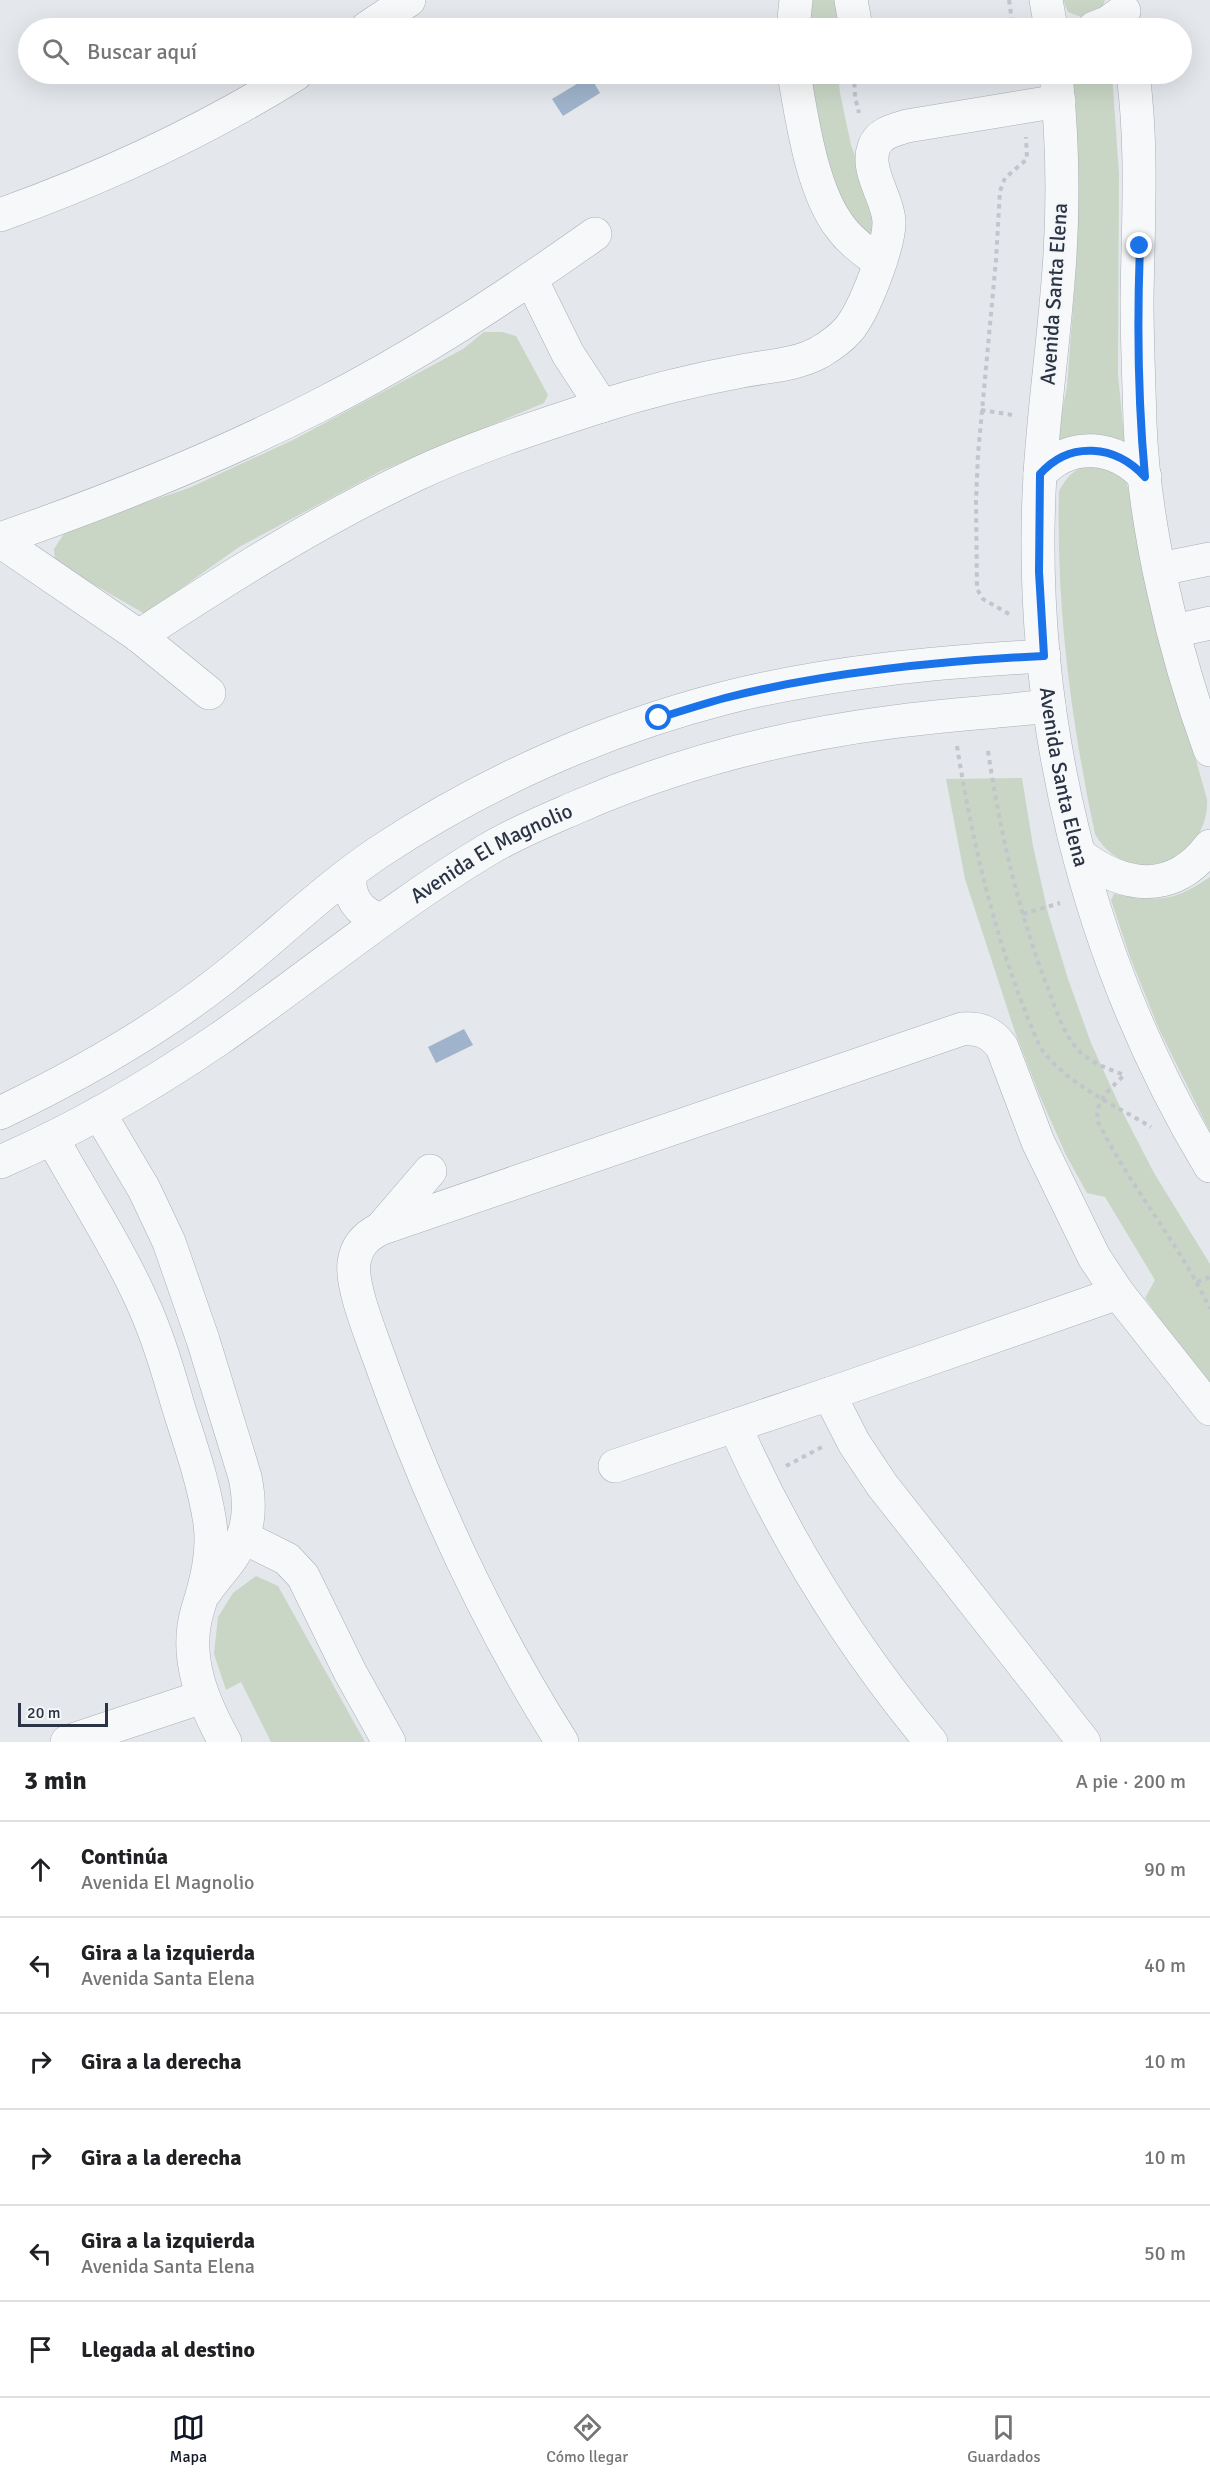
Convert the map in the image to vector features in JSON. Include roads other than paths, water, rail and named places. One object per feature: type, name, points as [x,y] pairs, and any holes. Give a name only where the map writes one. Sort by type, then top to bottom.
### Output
[{"type":"street","points":[[382,18],[409,0]]},
{"type":"street","points":[[794,18],[796,0]]},
{"type":"street","points":[[851,0],[854,18]]},
{"type":"street","points":[[1046,0],[1049,18]]},
{"type":"street","points":[[0,216],[129,164],[190,134],[278,84]]},
{"type":"street","points":[[796,84],[809,147],[828,209],[842,230],[879,262]]},
{"type":"street","points":[[1134,84],[1140,192],[1137,301],[1140,424],[1145,477],[1160,569],[1174,631],[1210,750]]},
{"type":"street","points":[[140,636],[254,562],[356,504],[419,473],[468,453],[602,406],[682,384],[796,362],[820,352],[849,329],[857,317],[888,238],[889,221],[875,174],[873,154],[874,146],[884,134],[1058,87]]},
{"type":"street","name":"Avenida Santa Elena","points":[[1058,87],[1061,165],[1060,245],[1040,474],[1039,572],[1049,706],[1061,782],[1105,941],[1156,1070],[1210,1166]]},
{"type":"street","points":[[0,540],[153,482],[236,446],[318,406],[451,331],[595,234]]},
{"type":"street","points":[[531,279],[568,354],[602,406]]},
{"type":"street","points":[[1040,474],[1048,465],[1064,455],[1091,450],[1121,457],[1145,477]]},
{"type":"street","points":[[0,540],[140,636],[209,693]]},
{"type":"street","points":[[1160,569],[1210,559]]},
{"type":"street","points":[[1174,631],[1210,622]]},
{"type":"street","points":[[0,1113],[74,1076],[171,1016],[224,978],[350,874],[416,829],[486,790],[594,742],[659,718],[725,698],[798,683],[910,668],[1044,656]]},
{"type":"street","name":"Avenida El Magnolio","points":[[0,1162],[52,1138],[159,1078],[220,1038],[380,920],[490,848],[551,818],[662,773],[760,744],[882,723],[1049,706]]},
{"type":"street","points":[[1080,855],[1109,875],[1130,882],[1145,883],[1177,875],[1191,867],[1210,846]]},
{"type":"street","points":[[350,874],[349,885],[356,904],[362,912],[380,920]]},
{"type":"street","points":[[310,906],[320,909],[335,922],[342,948]]},
{"type":"street","points":[[380,1228],[970,1028],[987,1032],[1002,1047],[1038,1142],[1064,1200],[1094,1257],[1118,1293],[1210,1409]]},
{"type":"street","points":[[99,1113],[157,1216],[203,1340],[250,1499],[243,1537],[231,1559],[202,1598]]},
{"type":"street","points":[[52,1138],[140,1296],[161,1351],[188,1437],[210,1525],[209,1571],[194,1630],[193,1651],[202,1697],[225,1742]]},
{"type":"street","points":[[430,1171],[380,1228],[362,1242],[356,1252],[354,1275],[393,1396],[422,1470],[466,1569],[508,1650],[562,1742]]},
{"type":"street","points":[[615,1467],[1118,1293]]},
{"type":"street","points":[[829,1394],[845,1427],[868,1464],[903,1513],[1084,1742]]},
{"type":"street","points":[[735,1426],[781,1523],[844,1624],[883,1680],[931,1742]]},
{"type":"street","points":[[243,1537],[287,1559],[303,1576],[350,1672],[389,1742]]},
{"type":"street","points":[[67,1742],[202,1697]]},
{"type":"water","points":[[577,84],[595,84],[600,93],[563,116],[552,99]]},
{"type":"water","points":[[464,1029],[473,1045],[436,1063],[428,1047]]}]
